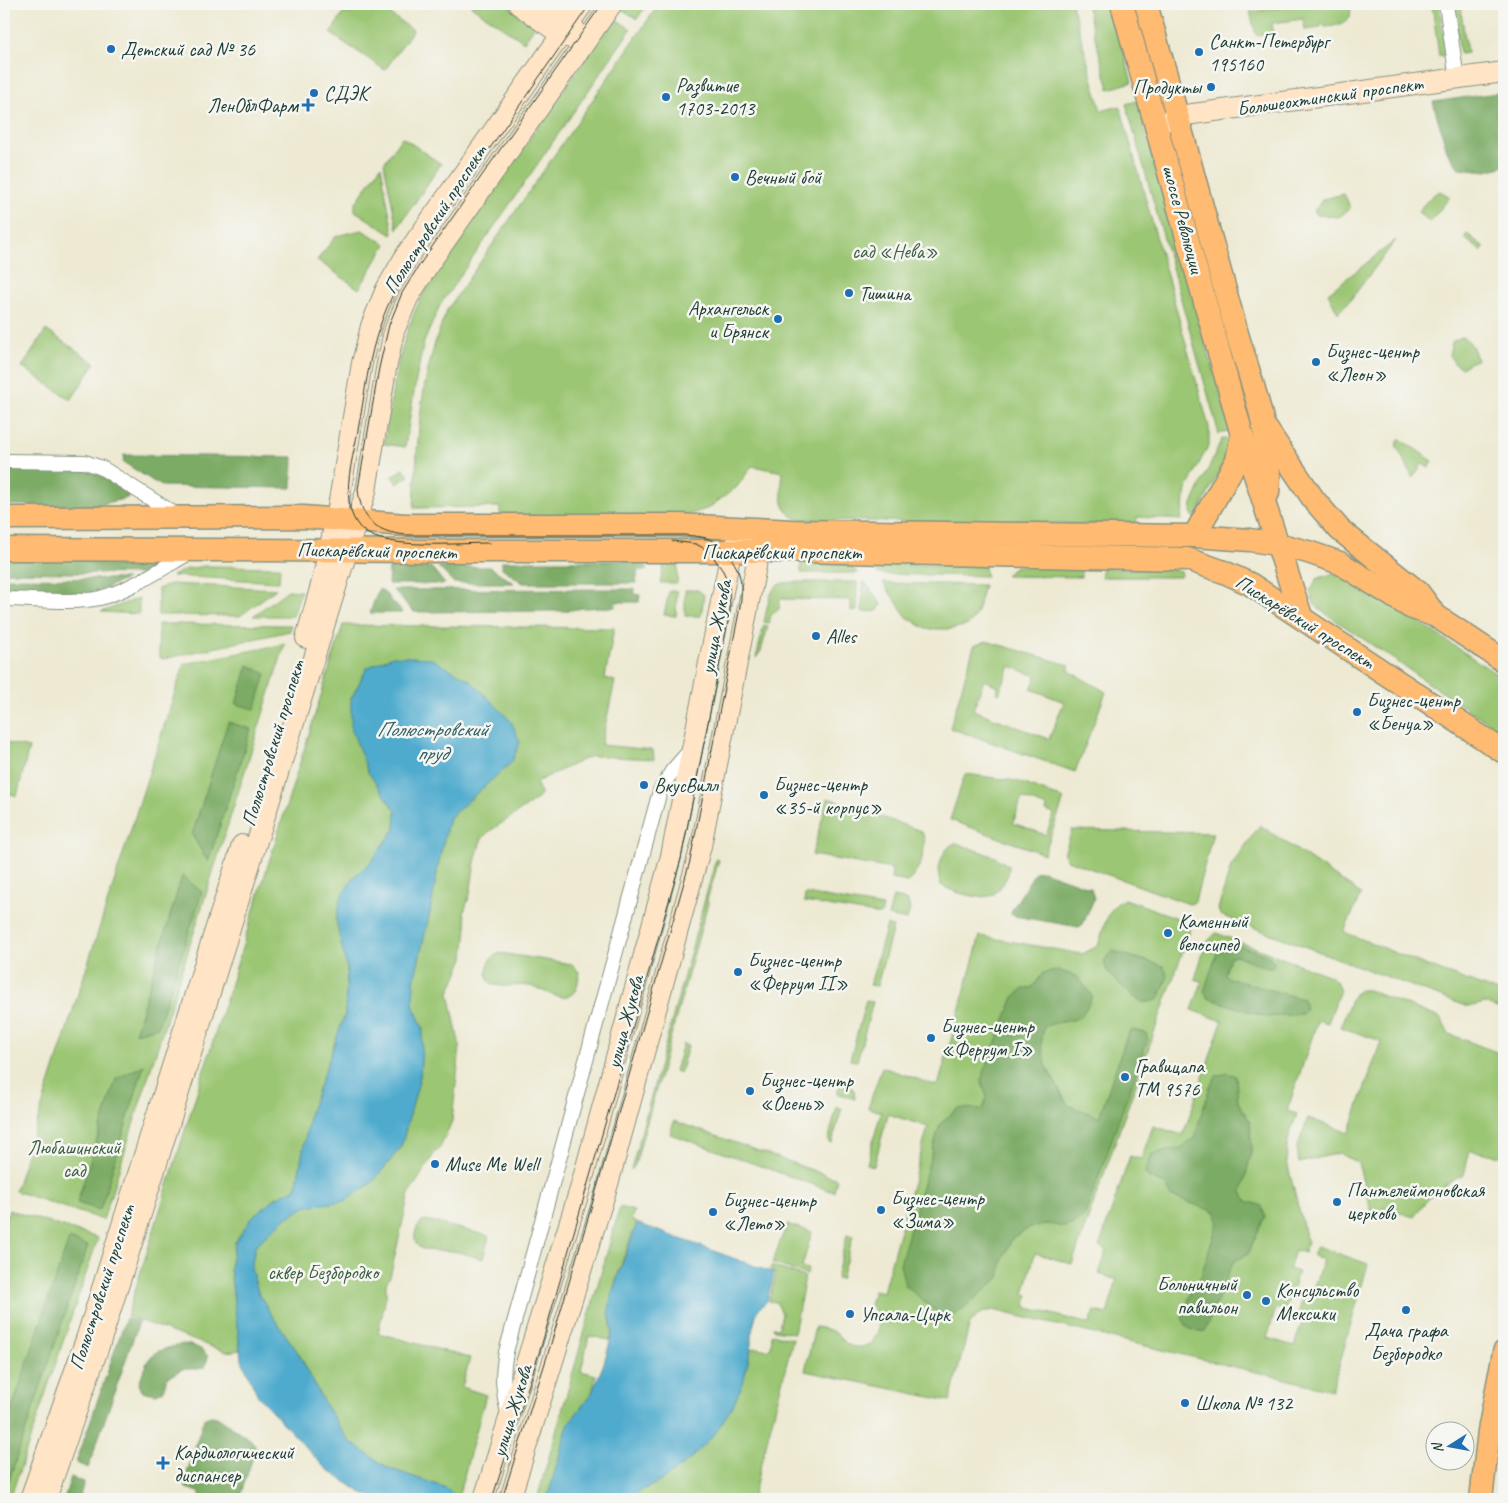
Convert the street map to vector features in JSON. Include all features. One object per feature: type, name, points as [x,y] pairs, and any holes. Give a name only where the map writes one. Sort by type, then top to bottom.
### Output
[{"type":"main road","points":[[518,4],[565,28],[585,43]]},
{"type":"main road","points":[[544,4],[565,28]]},
{"type":"main road","name":"Полюстровский проспект","points":[[46,1499],[100,1343],[133,1240],[308,679],[346,520],[367,340],[371,326],[386,289],[407,253],[583,4]]},
{"type":"main road","name":"Полюстровский проспект","points":[[346,520],[366,491],[386,369],[394,330],[400,314],[429,264],[612,4]]},
{"type":"main road","name":"шоссе Революции","points":[[1122,4],[1157,124],[1242,435],[1301,616]]},
{"type":"main road","name":"шоссе Революции","points":[[1146,4],[1242,352],[1265,426],[1268,460],[1266,507],[1258,527],[1250,540],[1234,552],[1224,556],[1190,559]]},
{"type":"main road","name":"Большеохтинский проспект","points":[[1157,124],[1178,116],[1504,72]]},
{"type":"main road","name":"шоссе Революции","points":[[1265,426],[1314,500],[1340,530],[1418,592],[1436,616]]},
{"type":"main road","name":"шоссе Революции","points":[[1194,536],[1237,460],[1242,435]]},
{"type":"main road","name":"Пискарёвский проспект","points":[[4,518],[303,517],[406,525],[679,525],[793,531],[1194,536],[1250,540],[1277,544],[1340,563],[1410,608],[1436,616],[1504,661]]},
{"type":"main road","points":[[747,528],[759,551]]},
{"type":"main road","name":"улица Жукова","points":[[484,1499],[582,1183],[671,856],[731,551],[747,528]]},
{"type":"main road","name":"Пискарёвский проспект","points":[[4,549],[759,551],[1190,559],[1250,584],[1504,752]]},
{"type":"main road","name":"Полюстровский проспект","points":[[30,1499],[86,1339],[122,1226],[302,653],[321,585],[338,550]]},
{"type":"main road","name":"улица Жукова","points":[[510,1499],[608,1184],[701,846],[759,551]]},
{"type":"main road","points":[[1481,1499],[1489,1431],[1504,1352]]},
{"type":"street","points":[[1446,4],[1457,79]]},
{"type":"street","points":[[4,460],[86,462],[102,468],[178,517]]},
{"type":"street","points":[[4,599],[86,600],[100,598],[146,578],[194,550]]},
{"type":"street","points":[[510,1419],[502,1380],[506,1352],[660,791],[672,771],[692,748]]},
{"type":"green space","points":[[357,4],[375,4],[413,30],[385,70],[330,33],[345,11],[350,14]]},
{"type":"green space","points":[[473,4],[506,4],[535,26],[524,42],[471,6]]},
{"type":"green space","points":[[623,4],[647,4],[637,19],[620,8]]},
{"type":"green space","name":"сад «Нева»","points":[[659,4],[1072,4],[1101,111],[1120,106],[1209,427],[1209,444],[1186,490],[1181,520],[1137,517],[1136,525],[801,520],[788,513],[785,507],[782,494],[783,472],[752,466],[737,487],[707,509],[680,517],[500,516],[500,507],[414,508],[421,407],[435,342],[447,310]]},
{"type":"green space","points":[[1086,4],[1110,4],[1132,82],[1109,89]]},
{"type":"green space","points":[[1304,4],[1351,4],[1350,17],[1339,25],[1325,27],[1320,25],[1320,28],[1305,30],[1303,19],[1272,23],[1273,33],[1256,35],[1250,12]]},
{"type":"green space","points":[[1432,4],[1439,4],[1446,55],[1439,56]]},
{"type":"green space","points":[[1453,4],[1460,4],[1467,53],[1460,54]]},
{"type":"green space","points":[[614,18],[631,29],[440,305],[424,342],[405,447],[384,444],[399,359],[420,299],[431,279]]},
{"type":"green space","points":[[1504,92],[1504,166],[1487,171],[1459,168],[1448,154],[1433,102]]},
{"type":"green space","points":[[1137,101],[1231,431],[1219,434],[1126,104]]},
{"type":"green space","points":[[402,137],[441,164],[397,229],[384,163]]},
{"type":"green space","points":[[381,166],[392,235],[355,211],[355,204]]},
{"type":"green space","points":[[1440,191],[1450,197],[1430,222],[1418,212],[1431,197]]},
{"type":"green space","points":[[1344,194],[1350,209],[1339,217],[1317,215],[1314,211],[1323,199]]},
{"type":"green space","points":[[362,230],[386,244],[359,289],[317,260],[336,236]]},
{"type":"green space","points":[[1467,234],[1484,247],[1481,251],[1464,238]]},
{"type":"green space","points":[[1396,240],[1351,299],[1338,313],[1328,293]]},
{"type":"green space","points":[[46,330],[95,363],[71,400],[22,367]]},
{"type":"green space","points":[[1461,337],[1468,340],[1474,349],[1477,360],[1462,368],[1455,364],[1449,355],[1452,342]]},
{"type":"green space","points":[[1232,437],[1233,444],[1195,520],[1191,512],[1192,504],[1222,439]]},
{"type":"green space","points":[[1400,439],[1433,461],[1429,468],[1422,464],[1413,478],[1396,445]]},
{"type":"green space","points":[[124,455],[293,457],[292,488],[162,486],[123,462]]},
{"type":"green space","points":[[4,468],[86,471],[100,475],[129,495],[127,498],[95,506],[4,505]]},
{"type":"green space","points":[[404,468],[409,476],[397,484],[392,477]]},
{"type":"green space","points":[[4,557],[97,558],[153,564],[155,566],[140,574],[4,572]]},
{"type":"green space","points":[[502,561],[645,561],[648,570],[638,570],[636,583],[523,583],[502,568]]},
{"type":"green space","points":[[667,561],[678,561],[677,583],[660,583],[664,565]]},
{"type":"green space","points":[[801,563],[847,564],[858,573],[801,573]]},
{"type":"green space","points":[[877,564],[985,566],[986,576],[878,574],[875,567]]},
{"type":"green space","points":[[204,566],[280,567],[279,582],[172,576],[187,569]]},
{"type":"green space","points":[[1015,566],[1081,567],[1081,577],[1006,576]]},
{"type":"green space","points":[[431,567],[445,584],[388,584],[389,568]]},
{"type":"green space","points":[[438,567],[490,567],[514,583],[454,583]]},
{"type":"green space","points":[[1102,568],[1174,570],[1182,572],[1180,577],[1102,577]]},
{"type":"green space","points":[[1330,574],[1337,574],[1384,599],[1504,679],[1504,734],[1319,609],[1314,604],[1310,591],[1317,579]]},
{"type":"green space","points":[[4,578],[127,579],[98,591],[84,593],[4,592]]},
{"type":"green space","points":[[857,582],[857,611],[851,611],[851,600],[780,599],[779,609],[771,615],[769,623],[764,622],[770,595],[773,590],[780,584]]},
{"type":"green space","points":[[863,582],[865,582],[882,605],[877,611],[862,612]]},
{"type":"green space","points":[[883,583],[984,585],[977,612],[968,625],[951,629],[926,629],[907,617]]},
{"type":"green space","points":[[171,584],[276,589],[240,616],[158,615],[158,589]]},
{"type":"green space","points":[[635,589],[634,594],[640,595],[639,602],[615,602],[615,607],[583,608],[565,611],[414,612],[393,590]]},
{"type":"green space","points":[[288,590],[301,591],[293,616],[253,616]]},
{"type":"green space","points":[[378,590],[382,590],[403,613],[370,613]]},
{"type":"green space","points":[[685,590],[698,590],[704,595],[701,616],[685,616]]},
{"type":"green space","points":[[669,591],[677,591],[676,616],[664,615]]},
{"type":"green space","points":[[139,598],[139,614],[101,612]]},
{"type":"green space","points":[[158,624],[291,625],[290,631],[163,659],[159,657]]},
{"type":"green space","name":"сквер Безбородко","points":[[343,625],[614,628],[605,678],[615,681],[601,745],[653,750],[654,759],[591,756],[536,782],[541,794],[539,798],[487,833],[481,840],[475,862],[470,894],[464,912],[467,927],[464,958],[449,993],[460,1047],[452,1121],[440,1148],[434,1154],[409,1194],[390,1277],[386,1283],[386,1297],[378,1333],[470,1358],[462,1387],[486,1395],[458,1498],[446,1488],[388,1468],[349,1441],[325,1405],[299,1354],[258,1292],[251,1269],[255,1246],[283,1220],[307,1206],[345,1201],[373,1182],[401,1147],[420,1077],[423,1028],[413,1005],[414,981],[449,818],[512,762],[393,656],[367,668],[351,699],[368,772],[396,811],[395,830],[370,863],[354,877],[336,920],[347,969],[345,1014],[310,1112],[296,1189],[277,1197],[253,1216],[235,1242],[230,1268],[240,1350],[226,1352],[127,1316]]},
{"type":"green space","points":[[764,625],[768,626],[761,651],[756,658]]},
{"type":"green space","points":[[986,641],[1069,665],[1069,671],[1106,692],[1075,772],[950,728],[974,646]],"holes":[[[1010,666],[1036,676],[1031,689],[1064,702],[1049,739],[973,710],[984,680],[998,686],[996,693],[999,694]]]},
{"type":"green space","name":"Любашинский сад","points":[[285,644],[103,1220],[15,1191],[184,664]]},
{"type":"green space","points":[[248,665],[266,674],[255,709],[236,704]]},
{"type":"green space","points":[[228,722],[251,729],[208,862],[192,835]]},
{"type":"green space","points":[[4,742],[29,748],[17,796],[4,792]]},
{"type":"green space","points":[[965,774],[1017,781],[1064,799],[1044,854],[950,820]],"holes":[[[1022,798],[1047,807],[1046,811],[1054,814],[1046,835],[1013,823]]]},
{"type":"green space","points":[[828,798],[921,831],[924,850],[916,873],[911,879],[907,882],[891,879],[892,869],[812,855]]},
{"type":"green space","points":[[1260,825],[1361,894],[1344,932],[1425,965],[1504,994],[1504,1011],[1485,1003],[1468,1007],[1220,915],[1218,909],[1231,866]]},
{"type":"green space","points":[[1072,830],[1213,833],[1195,901],[1189,904],[1067,860],[1064,854]]},
{"type":"green space","points":[[956,843],[995,857],[1009,866],[1004,882],[993,895],[981,897],[967,895],[952,891],[941,885],[939,867],[941,861],[947,849]]},
{"type":"green space","points":[[716,859],[719,860],[707,900],[708,903],[635,1165],[631,1170]]},
{"type":"green space","points":[[1043,871],[1091,888],[1094,899],[1083,924],[1079,927],[1011,914],[1035,872]]},
{"type":"green space","points":[[182,876],[202,892],[158,1027],[135,1033]]},
{"type":"green space","points":[[805,894],[883,907],[881,915],[804,902]]},
{"type":"green space","points":[[893,897],[908,902],[910,909],[907,920],[888,916]]},
{"type":"green space","points":[[1125,899],[1183,920],[1188,926],[1189,934],[1072,1264],[1035,1253],[1024,1294],[1028,1295],[1026,1307],[1089,1324],[1094,1311],[1107,1314],[1117,1280],[1099,1274],[1107,1250],[1099,1247],[1130,1156],[1141,1159],[1153,1126],[1183,1135],[1222,1021],[1192,1010],[1202,982],[1195,979],[1206,943],[1216,933],[1330,976],[1336,981],[1340,990],[1328,1023],[1318,1020],[1287,1111],[1297,1114],[1288,1143],[1287,1162],[1307,1242],[1304,1253],[1295,1250],[1289,1269],[1298,1272],[1285,1311],[1276,1308],[1267,1338],[1294,1346],[1304,1317],[1298,1315],[1304,1293],[1311,1295],[1323,1260],[1313,1256],[1317,1246],[1368,1264],[1332,1390],[993,1310],[981,1313],[970,1323],[950,1401],[805,1371],[815,1327],[832,1331],[848,1345],[856,1347],[870,1343],[878,1332],[878,1318],[870,1305],[874,1290],[883,1292],[928,1127],[888,1114],[874,1166],[867,1164],[881,1112],[868,1108],[882,1067],[938,1086],[980,936],[1082,954],[1096,947],[1114,906]]},
{"type":"green space","points":[[887,925],[893,927],[877,986],[870,985]]},
{"type":"green space","points":[[1231,942],[1270,957],[1274,962],[1272,968],[1267,968],[1236,955],[1230,957],[1225,974],[1228,978],[1303,999],[1306,1009],[1302,1014],[1266,1017],[1208,998],[1204,991],[1219,947]]},
{"type":"green space","points":[[1113,951],[1163,966],[1168,976],[1159,999],[1142,1002],[1111,976],[1105,966],[1105,961],[1107,956]]},
{"type":"green space","points":[[500,953],[572,964],[579,972],[576,989],[570,995],[559,997],[529,986],[499,986],[493,984],[489,981],[487,975],[488,966],[492,958]]},
{"type":"green space","points":[[1058,970],[1078,977],[1092,996],[1088,1006],[1078,1017],[1044,1027],[1041,1045],[1047,1068],[1068,1105],[1099,1117],[1128,1033],[1133,1030],[1146,1033],[1148,1039],[1085,1215],[1076,1223],[1065,1227],[1048,1224],[1032,1227],[1013,1237],[1002,1261],[999,1278],[958,1313],[948,1317],[936,1312],[905,1285],[900,1264],[940,1124],[958,1108],[983,1109],[987,1097],[981,1080],[1014,997],[1023,989],[1033,987],[1043,973]]},
{"type":"green space","points":[[1360,990],[1368,990],[1440,1018],[1449,1034],[1504,1055],[1504,1157],[1470,1150],[1464,1175],[1436,1192],[1424,1203],[1414,1217],[1384,1208],[1380,1221],[1373,1218],[1358,1163],[1339,1153],[1299,1163],[1297,1148],[1308,1118],[1349,1133],[1381,1041],[1340,1027],[1353,995]]},
{"type":"green space","points":[[866,1000],[873,1002],[857,1061],[850,1060]]},
{"type":"green space","points":[[683,1044],[688,1046],[680,1073],[675,1071]]},
{"type":"green space","points":[[144,1065],[100,1210],[77,1203],[116,1079]]},
{"type":"green space","points":[[1228,1073],[1236,1076],[1238,1102],[1250,1121],[1252,1149],[1242,1192],[1247,1201],[1262,1206],[1265,1216],[1248,1254],[1233,1262],[1205,1331],[1199,1332],[1188,1328],[1182,1318],[1193,1287],[1201,1276],[1218,1222],[1216,1212],[1170,1196],[1165,1184],[1149,1178],[1145,1172],[1152,1154],[1181,1148],[1194,1138],[1210,1086],[1216,1076]]},
{"type":"green space","points":[[841,1082],[854,1090],[855,1099],[837,1093]]},
{"type":"green space","points":[[837,1107],[842,1108],[832,1143],[828,1141]]},
{"type":"green space","points":[[674,1121],[837,1179],[834,1192],[670,1134]]},
{"type":"green space","points":[[620,1207],[634,1211],[631,1220],[637,1223],[611,1298],[609,1309],[610,1340],[589,1336],[581,1371],[596,1375],[592,1393],[568,1425],[548,1499],[537,1499]]},
{"type":"green space","name":"Любашинский сад","points":[[9,1210],[98,1238],[10,1499],[4,1499],[4,1226]]},
{"type":"green space","points":[[426,1220],[489,1236],[483,1259],[456,1252],[422,1249],[415,1241],[415,1235],[420,1224]]},
{"type":"green space","points":[[787,1224],[812,1232],[802,1267],[808,1269],[807,1275],[772,1263]]},
{"type":"green space","points":[[847,1235],[853,1236],[841,1279],[836,1278]]},
{"type":"green space","points":[[69,1239],[88,1246],[4,1495],[4,1432]]},
{"type":"green space","points":[[771,1266],[805,1277],[794,1333],[774,1330],[773,1327],[779,1328],[782,1313],[776,1302],[769,1301],[776,1273],[770,1270]]},
{"type":"green space","points":[[126,1318],[139,1322],[88,1468],[76,1463]]},
{"type":"green space","points":[[772,1334],[793,1339],[752,1499],[624,1499],[663,1480],[743,1383],[751,1349],[768,1350],[771,1347]]},
{"type":"green space","points":[[183,1344],[197,1348],[206,1354],[208,1357],[205,1367],[182,1369],[167,1378],[163,1391],[156,1394],[142,1391],[139,1384],[149,1359],[164,1349]]},
{"type":"green space","points":[[217,1417],[251,1440],[255,1445],[255,1451],[239,1499],[202,1499],[199,1492],[186,1488],[184,1483],[202,1424],[205,1418]]},
{"type":"green space","points":[[71,1477],[84,1482],[79,1499],[64,1499]]},
{"type":"water","name":"Полюстровский пруд","points":[[393,656],[430,658],[470,680],[511,721],[520,742],[512,762],[449,818],[414,981],[413,1005],[423,1028],[420,1077],[401,1147],[373,1182],[345,1201],[307,1206],[283,1220],[255,1246],[251,1269],[258,1292],[299,1354],[325,1405],[349,1441],[388,1468],[446,1488],[458,1499],[378,1499],[360,1492],[325,1468],[258,1396],[241,1358],[230,1268],[235,1242],[253,1216],[277,1197],[296,1188],[310,1112],[345,1014],[347,969],[336,920],[341,897],[354,877],[370,863],[395,829],[396,811],[368,772],[351,728],[351,699],[367,668]]},
{"type":"water","points":[[637,1223],[774,1273],[767,1301],[757,1311],[743,1383],[732,1407],[714,1435],[689,1460],[663,1480],[624,1499],[548,1499],[568,1425],[592,1393],[604,1363],[613,1331],[609,1311],[611,1296]]},
{"type":"tram line","points":[[490,543],[424,544],[389,541],[375,537],[358,525],[350,509],[348,492],[367,376],[384,315],[408,267],[590,4]]},
{"type":"tram line","points":[[502,1499],[550,1347],[599,1181],[690,861],[739,609],[740,580],[733,560],[724,549],[713,541],[698,536],[406,535],[386,531],[378,527],[367,516],[363,509],[358,489],[379,368],[389,325],[402,293],[420,264],[602,4]]},
{"type":"tram line","points":[[492,1499],[541,1347],[681,859],[730,612],[729,584],[723,571],[709,551],[696,544],[672,541]]},
{"type":"place","name":"Детский сад № 36","points":[[111,49]]},
{"type":"place","name":"Санкт-Петербург 195160","points":[[1199,52]]},
{"type":"place","name":"Продукты","points":[[1211,87]]},
{"type":"place","name":"СДЭК","points":[[314,93]]},
{"type":"place","name":"Развитие 1703-2013","points":[[666,97]]},
{"type":"place","name":"ЛенОблФарм","points":[[308,105]]},
{"type":"place","name":"Вечный бой","points":[[735,177]]},
{"type":"place","name":"Тишина","points":[[849,293]]},
{"type":"place","name":"Архангельск и Брянск","points":[[778,319]]},
{"type":"place","name":"Бизнес-центр «Леон»","points":[[1316,362]]},
{"type":"place","name":"Alles","points":[[816,636]]},
{"type":"place","name":"Бизнес-центр «Бенуа»","points":[[1357,712]]},
{"type":"place","name":"ВкусВилл","points":[[644,785]]},
{"type":"place","name":"Бизнес-центр «35-й корпус»","points":[[764,795]]},
{"type":"place","name":"Каменный велосипед","points":[[1168,933]]},
{"type":"place","name":"Бизнес-центр «Феррум II»","points":[[738,972]]},
{"type":"place","name":"Бизнес-центр «Феррум I»","points":[[931,1038]]},
{"type":"place","name":"Гравицапа ТМ 9576","points":[[1125,1077]]},
{"type":"place","name":"Бизнес-центр «Осень»","points":[[750,1091]]},
{"type":"place","name":"Muse Me Well","points":[[435,1164]]},
{"type":"place","name":"Пантелеймоновская церковь","points":[[1337,1202]]},
{"type":"place","name":"Бизнес-центр «Зима»","points":[[881,1210]]},
{"type":"place","name":"Бизнес-центр «Лето»","points":[[713,1212]]},
{"type":"place","name":"Больничный павильон","points":[[1247,1295]]},
{"type":"place","name":"Консульство Мексики","points":[[1266,1301]]},
{"type":"place","name":"Дача графа Безбородко","points":[[1406,1310]]},
{"type":"place","name":"Упсала-Цирк","points":[[850,1314]]},
{"type":"place","name":"Школа № 132","points":[[1185,1403]]},
{"type":"place","name":"Кардиологический диспансер","points":[[163,1463]]}]
